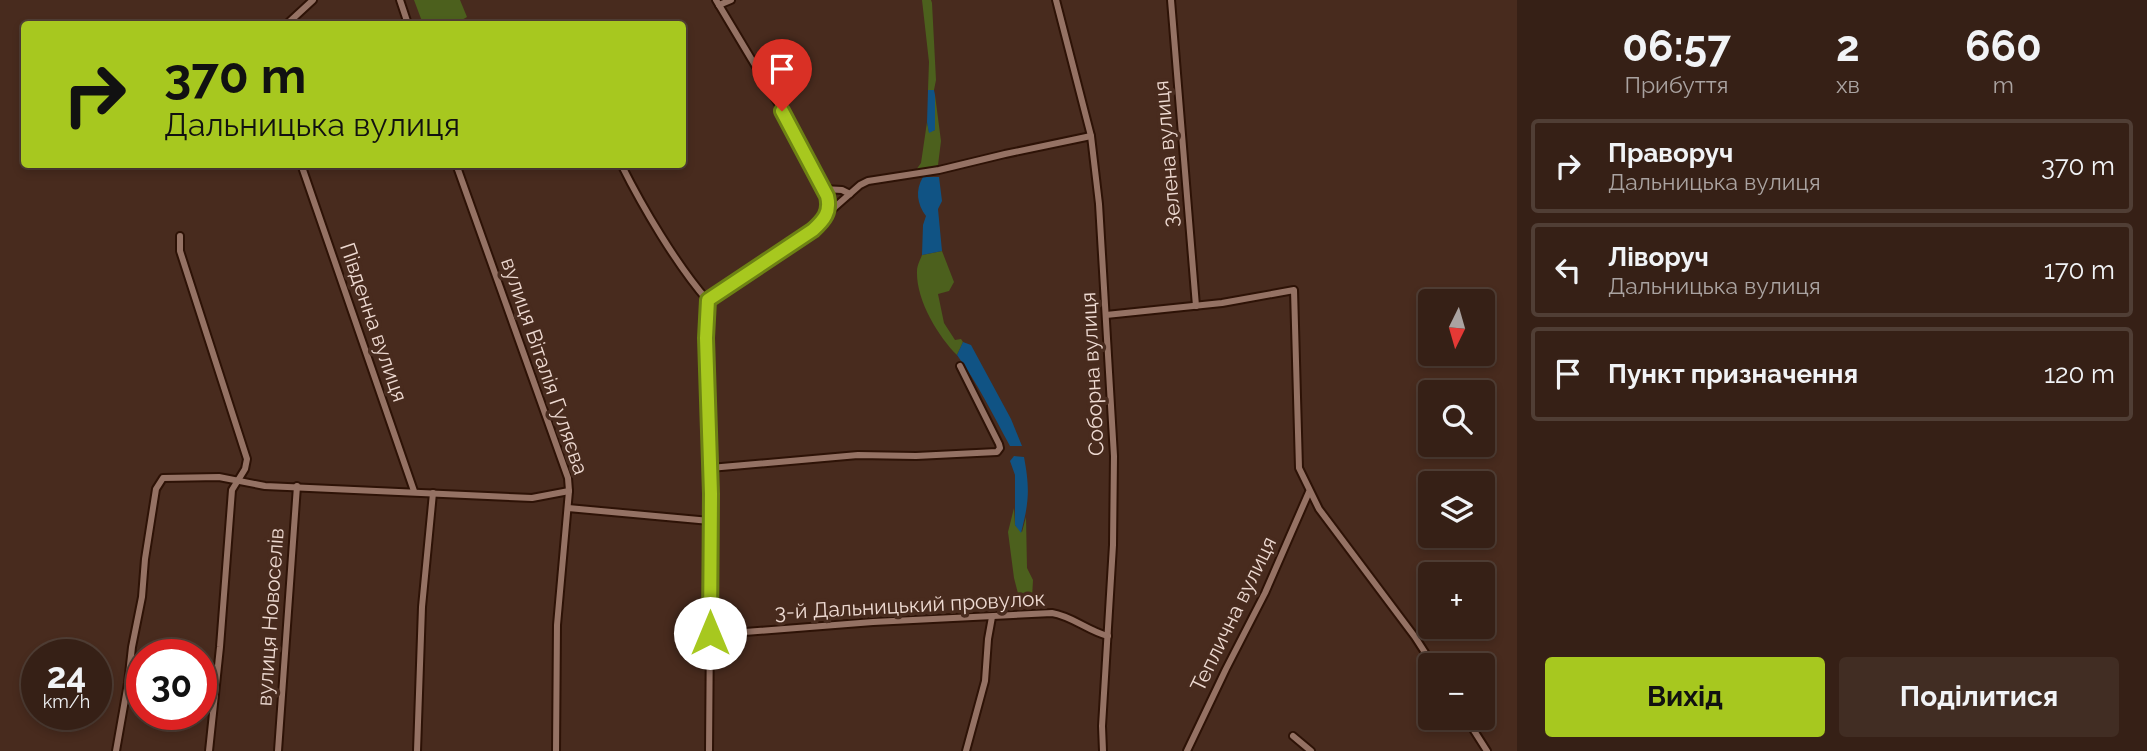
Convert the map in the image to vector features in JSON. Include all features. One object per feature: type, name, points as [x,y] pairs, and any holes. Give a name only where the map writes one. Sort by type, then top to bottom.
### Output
[{"type":"street","points":[[290,21],[313,0]]},
{"type":"street","points":[[401,0],[407,21]]},
{"type":"street","points":[[731,0],[717,2],[795,132],[823,189],[828,202],[827,214]]},
{"type":"street","name":"Соборна вулиця","points":[[1056,0],[1091,136],[1099,204],[1106,315],[1114,456],[1103,751]]},
{"type":"street","name":"Зелена вулиця","points":[[1171,0],[1196,306]]},
{"type":"street","points":[[708,300],[813,230],[827,214],[868,181],[939,170],[1005,153],[1091,136]]},
{"type":"street","name":"Південна вулиця","points":[[302,168],[415,491]]},
{"type":"street","name":"вулиця Віталія Гуляєва","points":[[457,168],[568,478],[568,508],[557,625],[556,751]]},
{"type":"street","points":[[623,168],[665,240],[708,300],[706,348],[710,468],[709,751]]},
{"type":"street","points":[[823,189],[842,190],[850,194]]},
{"type":"street","points":[[180,236],[180,251],[246,452],[245,469],[232,490],[222,634],[209,751]]},
{"type":"street","points":[[1106,315],[1196,306],[1294,290],[1299,468],[1319,509],[1425,653]]},
{"type":"street","points":[[710,468],[864,454],[916,456],[997,452],[999,444],[960,366]]},
{"type":"street","points":[[116,751],[142,597],[156,489],[163,478],[219,477],[255,485],[532,498],[569,491]]},
{"type":"street","name":"вулиця Новоселів","points":[[278,751],[297,486]]},
{"type":"street","name":"Теплична вулиця","points":[[1187,751],[1265,593],[1309,492]]},
{"type":"street","points":[[417,751],[422,607],[433,493]]},
{"type":"street","points":[[568,508],[710,522]]},
{"type":"street","name":"3-й Дальницький провулок","points":[[710,633],[1058,614],[1091,631],[1108,636]]},
{"type":"street","points":[[966,751],[985,681],[992,617]]},
{"type":"street","points":[[1474,730],[1487,751]]},
{"type":"street","points":[[1293,736],[1311,751]]},
{"type":"green space","points":[[414,0],[460,0],[467,17],[460,21],[422,21]]},
{"type":"green space","points":[[922,0],[931,0],[932,3],[936,80],[934,90],[928,90],[929,62]]},
{"type":"green space","points":[[935,95],[941,141],[938,165],[916,170],[921,163],[927,122],[929,132],[935,130]]},
{"type":"green space","points":[[942,251],[954,282],[949,291],[938,294],[944,323],[955,340],[961,339],[963,342],[957,355],[930,317],[918,282],[917,269],[922,255]]},
{"type":"green space","points":[[1014,508],[1015,525],[1022,532],[1026,517],[1027,568],[1033,580],[1032,598],[1021,605],[1014,578],[1008,532]]},
{"type":"water","points":[[928,90],[934,90],[935,95],[935,130],[929,133],[927,122]]},
{"type":"water","points":[[923,177],[939,177],[942,201],[938,209],[942,251],[922,255],[926,216],[919,202],[918,192]]},
{"type":"water","points":[[963,342],[971,345],[1011,419],[1022,446],[1010,446],[979,388],[957,355]]},
{"type":"water","points":[[1014,456],[1024,457],[1028,487],[1021,533],[1015,525],[1015,475],[1010,461]]},
{"type":"route","points":[[710,633],[711,494],[706,338],[708,300],[813,230],[825,219],[829,206],[827,196],[782,111]]}]
